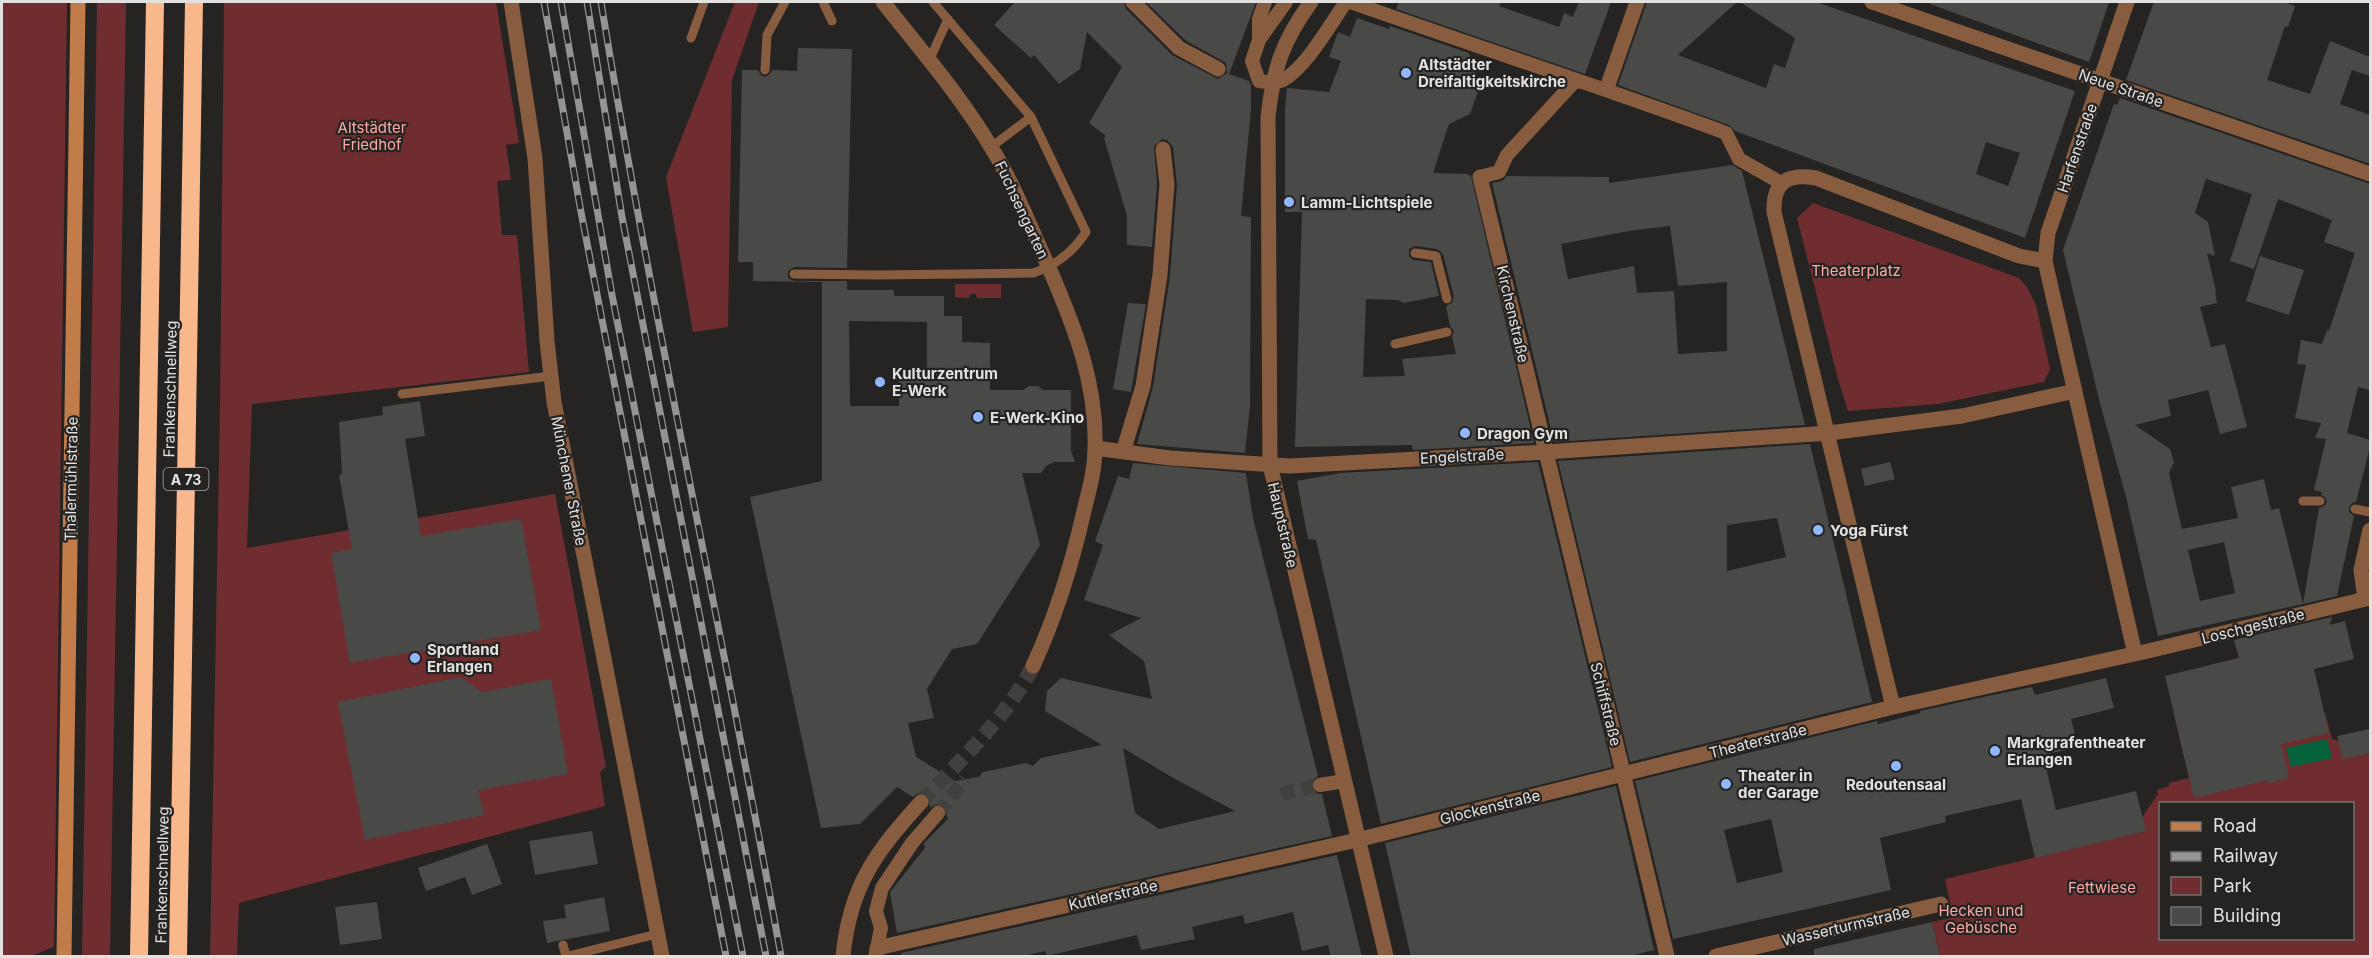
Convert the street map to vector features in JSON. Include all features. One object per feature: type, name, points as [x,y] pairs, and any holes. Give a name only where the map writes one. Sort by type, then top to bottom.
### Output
[{"type":"highway","name":"Frankenschnellweg","points":[[139,957],[155,2]]},
{"type":"highway","name":"Frankenschnellweg","points":[[178,957],[194,2]]},
{"type":"main road","name":"Thalermühlstraße","points":[[63,957],[78,2]]},
{"type":"street","name":"Münchener Straße","points":[[511,2],[535,158],[554,402],[662,957]]},
{"type":"street","name":"Fuchsengarten","points":[[883,2],[965,107],[992,147],[1049,268],[1079,341],[1088,372],[1094,413],[1093,473],[1076,547],[1059,602],[1033,666]]},
{"type":"street","points":[[1133,2],[1179,48],[1218,69]]},
{"type":"street","points":[[1259,40],[1259,19],[1265,2]]},
{"type":"street","points":[[1286,2],[1259,40],[1252,61],[1260,81],[1272,83],[1284,79],[1310,55],[1348,2],[1384,7],[1575,81],[1617,93],[1726,134],[1739,159],[1781,183]]},
{"type":"street","name":"Hauptstraße","points":[[1311,2],[1286,42],[1272,83],[1267,142],[1270,465],[1386,957]]},
{"type":"street","points":[[1575,81],[1608,85],[1637,2]]},
{"type":"street","name":"Neue Straße","points":[[1872,2],[2370,174]]},
{"type":"street","name":"Harfenstraße","points":[[2045,261],[2048,233],[2127,2]]},
{"type":"street","points":[[1480,177],[1499,172],[1507,155],[1575,81]]},
{"type":"street","points":[[1123,452],[1143,386],[1160,275],[1167,184],[1163,149]]},
{"type":"street","name":"Kirchenstraße","points":[[1480,177],[1546,452]]},
{"type":"street","points":[[1795,177],[1816,178],[2019,256],[2045,261],[2135,654],[1893,707],[1774,212],[1775,196],[1781,183],[1795,177]]},
{"type":"street","points":[[1829,434],[1962,416],[2074,391]]},
{"type":"street","name":"Engelstraße","points":[[1095,448],[1270,465],[1382,467],[1546,452],[1829,434]]},
{"type":"street","name":"Schiffstraße","points":[[1546,452],[1667,957]]},
{"type":"street","points":[[2368,598],[2361,570],[2370,530]]},
{"type":"street","name":"Loschgestraße","points":[[2135,654],[2368,598]]},
{"type":"street","name":"Theaterstraße","points":[[1623,775],[1893,707]]},
{"type":"street","name":"Glockenstraße","points":[[1357,840],[1623,775]]},
{"type":"street","points":[[1320,785],[1344,781]]},
{"type":"street","points":[[843,957],[848,924],[866,872],[885,842],[921,802]]},
{"type":"street","points":[[876,952],[881,928],[876,911],[882,888],[912,843],[938,813]]},
{"type":"street","name":"Kuttlerstraße","points":[[876,952],[1357,840]]},
{"type":"street","name":"Wasserturmstraße","points":[[1716,957],[1941,904]]},
{"type":"lane","points":[[691,38],[704,2]]},
{"type":"lane","points":[[765,70],[767,35],[785,2]]},
{"type":"lane","points":[[823,2],[832,21]]},
{"type":"lane","points":[[794,274],[1033,273],[1049,268],[1071,252],[1086,232],[1031,117],[933,2]]},
{"type":"lane","points":[[929,61],[948,19]]},
{"type":"lane","points":[[992,147],[1031,117]]},
{"type":"lane","points":[[1415,253],[1436,256],[1447,299]]},
{"type":"lane","points":[[1395,344],[1447,332]]},
{"type":"lane","points":[[402,394],[551,376]]},
{"type":"lane","points":[[2303,501],[2320,501]]},
{"type":"lane","points":[[2355,508],[2370,512]]},
{"type":"lane","points":[[563,945],[567,957],[657,934]]},
{"type":"green space","points":[[2,2],[67,2],[54,947],[31,956],[2,956]]},
{"type":"green space","points":[[97,2],[126,2],[110,956],[82,956]]},
{"type":"green space","name":"Altstädter Friedhof","points":[[224,2],[496,2],[519,143],[506,145],[511,180],[497,181],[502,235],[517,235],[529,372],[252,404],[247,548],[555,494],[606,767],[600,772],[605,806],[239,903],[237,956],[210,956],[220,407]]},
{"type":"green space","points":[[735,2],[759,2],[732,80],[728,327],[693,332],[666,177]]},
{"type":"green space","name":"Theaterplatz","points":[[1813,203],[2019,278],[2027,287],[2036,305],[2050,369],[2044,382],[1938,404],[1848,411],[1797,218]]},
{"type":"green space","points":[[955,284],[1001,284],[1001,298],[977,298],[976,294],[970,294],[969,298],[955,297]]},
{"type":"green space","points":[[2239,658],[2276,725],[2325,713],[2332,739],[2351,745],[2370,741],[2370,956],[1940,956],[1932,922],[1953,917],[1945,879],[2145,831],[2142,817],[2158,794],[2157,790],[2169,786],[2169,783],[2189,778],[2175,719],[2212,710],[2202,667]]},
{"type":"shaded area","points":[[2327,739],[2332,758],[2291,767],[2286,748]]},
{"type":"building","points":[[1015,2],[1124,2],[1126,9],[1172,55],[1218,79],[1227,73],[1226,63],[1185,40],[1146,2],[1256,2],[1229,74],[1249,81],[1251,85],[1251,109],[1241,216],[1251,217],[1250,406],[1245,453],[1137,444],[1153,387],[1170,276],[1177,185],[1173,147],[1167,140],[1162,139],[1154,146],[1157,184],[1152,247],[1127,245],[1127,216],[1104,138],[1106,136],[1089,123],[1122,67],[1087,32],[1080,69],[1059,84],[1034,55],[1031,58],[994,25]]},
{"type":"building","points":[[1399,2],[1501,2],[1499,6],[1559,27],[1564,13],[1573,17],[1579,2],[1611,2],[1585,74],[1396,9]]},
{"type":"building","points":[[1647,2],[1737,2],[1678,55],[1766,88],[1774,64],[1785,68],[1795,38],[1740,2],[1816,2],[2075,91],[2025,238],[1735,131],[1729,125],[1618,85]],"holes":[[[1986,142],[2020,153],[2008,186],[1976,174]]]},
{"type":"building","points":[[1930,2],[2109,2],[2089,62],[1930,4]]},
{"type":"building","points":[[2154,2],[2285,2],[2295,6],[2288,27],[2285,26],[2267,80],[2310,94],[2330,41],[2370,57],[2370,76],[2352,70],[2340,104],[2370,115],[2370,164],[2126,80]]},
{"type":"building","points":[[1357,18],[1389,29],[1390,26],[1469,53],[1480,86],[1470,114],[1449,124],[1433,173],[1471,176],[1534,443],[1413,450],[1412,445],[1295,447],[1302,212],[1285,212],[1287,88],[1329,92],[1341,61],[1329,57],[1338,32],[1350,37]],"holes":[[[1415,246],[1437,249],[1443,254],[1454,297],[1452,303],[1446,306],[1450,326],[1454,331],[1452,336],[1456,354],[1402,359],[1405,376],[1363,377],[1366,299],[1397,300],[1404,303],[1439,296],[1431,262],[1413,260],[1409,256],[1409,249]]]},
{"type":"building","points":[[798,48],[852,49],[847,268],[794,267],[788,271],[788,278],[794,281],[847,281],[847,290],[894,290],[894,296],[944,296],[944,316],[962,316],[962,342],[990,343],[990,390],[1023,390],[1029,386],[1038,386],[1043,390],[1071,390],[1071,451],[1075,462],[1054,462],[1046,466],[1041,473],[1022,473],[1040,545],[977,644],[952,649],[927,689],[934,718],[908,723],[916,757],[955,781],[979,777],[983,772],[1026,763],[1033,766],[1041,758],[1102,745],[1045,711],[1047,691],[1061,678],[1152,699],[1144,661],[1109,635],[1141,618],[1084,600],[1103,545],[1095,541],[1118,476],[1129,479],[1133,463],[1246,473],[1253,518],[1318,776],[1312,781],[1311,787],[1316,793],[1322,794],[1332,836],[897,933],[890,892],[925,848],[924,843],[948,819],[944,807],[936,804],[930,808],[930,799],[927,794],[918,793],[913,797],[897,787],[860,824],[821,828],[750,497],[822,481],[822,282],[753,281],[753,262],[738,262],[742,70],[758,70],[765,77],[772,70],[797,71]],"holes":[[[849,321],[927,322],[927,379],[899,379],[899,406],[850,406]],[[1123,748],[1175,779],[1235,811],[1159,829],[1135,813]]]},
{"type":"building","points":[[2120,98],[2370,184],[2370,390],[2358,387],[2347,433],[2370,440],[2370,447],[2356,502],[2349,507],[2349,512],[2354,516],[2337,596],[2303,604],[2158,636],[2126,497],[2100,403],[2063,250],[2114,104],[2117,105]],"holes":[[[2206,179],[2252,194],[2230,261],[2254,269],[2278,199],[2332,220],[2324,242],[2355,253],[2329,331],[2327,330],[2322,344],[2301,340],[2297,364],[2306,365],[2295,418],[2321,423],[2315,438],[2326,439],[2314,490],[2322,492],[2321,495],[2327,502],[2319,508],[2303,604],[2279,508],[2271,510],[2264,479],[2231,487],[2238,518],[2182,529],[2169,473],[2174,462],[2170,449],[2135,425],[2171,416],[2168,400],[2208,390],[2220,434],[2247,427],[2225,344],[2211,347],[2200,307],[2217,303],[2207,253],[2215,256],[2208,222],[2195,213]],[[2224,542],[2235,593],[2200,601],[2188,550]]]},
{"type":"building","points":[[1733,165],[1742,171],[1805,425],[1554,442],[1492,183],[1502,181],[1507,176],[1609,177],[1609,183]],"holes":[[[1670,226],[1678,286],[1727,282],[1727,351],[1678,354],[1674,291],[1637,293],[1634,266],[1568,279],[1561,244]]]},
{"type":"building","points":[[2260,256],[2304,270],[2289,315],[2246,301]]},
{"type":"building","points":[[1128,303],[1146,304],[1131,392],[1113,389]]},
{"type":"building","points":[[420,401],[425,436],[405,439],[421,536],[521,519],[541,630],[350,663],[331,553],[352,549],[339,475],[342,474],[339,422],[383,415],[382,407]]},
{"type":"building","points":[[1810,444],[1872,702],[1630,762],[1558,461]],"holes":[[[1777,518],[1786,557],[1727,571],[1727,525]]]},
{"type":"building","points":[[1538,462],[1612,767],[1381,824],[1316,540],[1308,539],[1297,481],[1340,473]]},
{"type":"building","points":[[1890,462],[1895,479],[1865,486],[1861,469]]},
{"type":"building","points":[[2332,617],[2330,625],[2345,621],[2354,659],[2314,669],[2329,733],[2281,744],[2289,778],[2268,783],[2268,780],[2194,798],[2165,676],[2239,658],[2234,640]]},
{"type":"building","points":[[461,677],[482,692],[551,679],[568,774],[478,790],[484,815],[365,840],[338,702]]},
{"type":"building","points":[[2106,678],[2114,708],[2071,719],[2078,747],[2043,755],[2056,810],[2136,791],[2146,831],[2035,858],[2021,799],[1945,816],[1946,822],[1880,838],[1891,890],[1673,939],[1635,781],[1988,696],[2032,687],[2035,695]],"holes":[[[1771,819],[1783,872],[1737,883],[1724,830]]]},
{"type":"building","points":[[2370,729],[2370,753],[2343,759],[2337,736]]},
{"type":"building","points":[[1616,786],[1654,950],[1626,957],[1411,957],[1385,843]]},
{"type":"building","points":[[592,831],[598,864],[535,875],[529,841]]},
{"type":"building","points":[[487,844],[502,884],[472,895],[465,877],[426,891],[418,868]]},
{"type":"building","points":[[1337,855],[1362,957],[1331,957],[1328,945],[1302,951],[1293,912],[1245,924],[1243,915],[1192,927],[1195,939],[1141,950],[1137,935],[1047,956],[1045,951],[1020,957],[902,957],[901,953]]},
{"type":"building","points":[[604,897],[610,931],[547,943],[543,921],[566,918],[564,905]]},
{"type":"building","points":[[377,902],[382,939],[340,945],[335,907]]},
{"type":"building","points":[[1932,922],[1940,957],[1814,957],[1814,949]]},
{"type":"tunnel","points":[[921,802],[996,720],[1010,703],[1033,666]]},
{"type":"tunnel","points":[[938,813],[965,779]]},
{"type":"tunnel","points":[[1281,794],[1320,785]]},
{"type":"railway","points":[[544,2],[581,212],[726,956]]},
{"type":"railway","points":[[561,2],[612,295],[743,956]]},
{"type":"railway","points":[[587,2],[622,217],[766,956]]},
{"type":"railway","points":[[601,2],[643,241],[781,956]]},
{"type":"place","name":"Altstädter Dreifaltigkeitskirche","points":[[1406,73]]},
{"type":"place","name":"Lamm-Lichtspiele","points":[[1289,202]]},
{"type":"place","name":"Kulturzentrum E-Werk","points":[[880,382]]},
{"type":"place","name":"E-Werk-Kino","points":[[978,417]]},
{"type":"place","name":"Dragon Gym","points":[[1465,433]]},
{"type":"place","name":"Yoga Fürst","points":[[1818,530]]},
{"type":"place","name":"Sportland Erlangen","points":[[415,658]]},
{"type":"place","name":"Markgrafentheater Erlangen","points":[[1995,751]]},
{"type":"place","name":"Redoutensaal","points":[[1896,766]]},
{"type":"place","name":"Theater in der Garage","points":[[1726,784]]},
{"type":"park label","name":"Fettwiese","points":[[2102,887]]},
{"type":"park label","name":"Hecken und Gebüsche","points":[[1981,918]]}]
